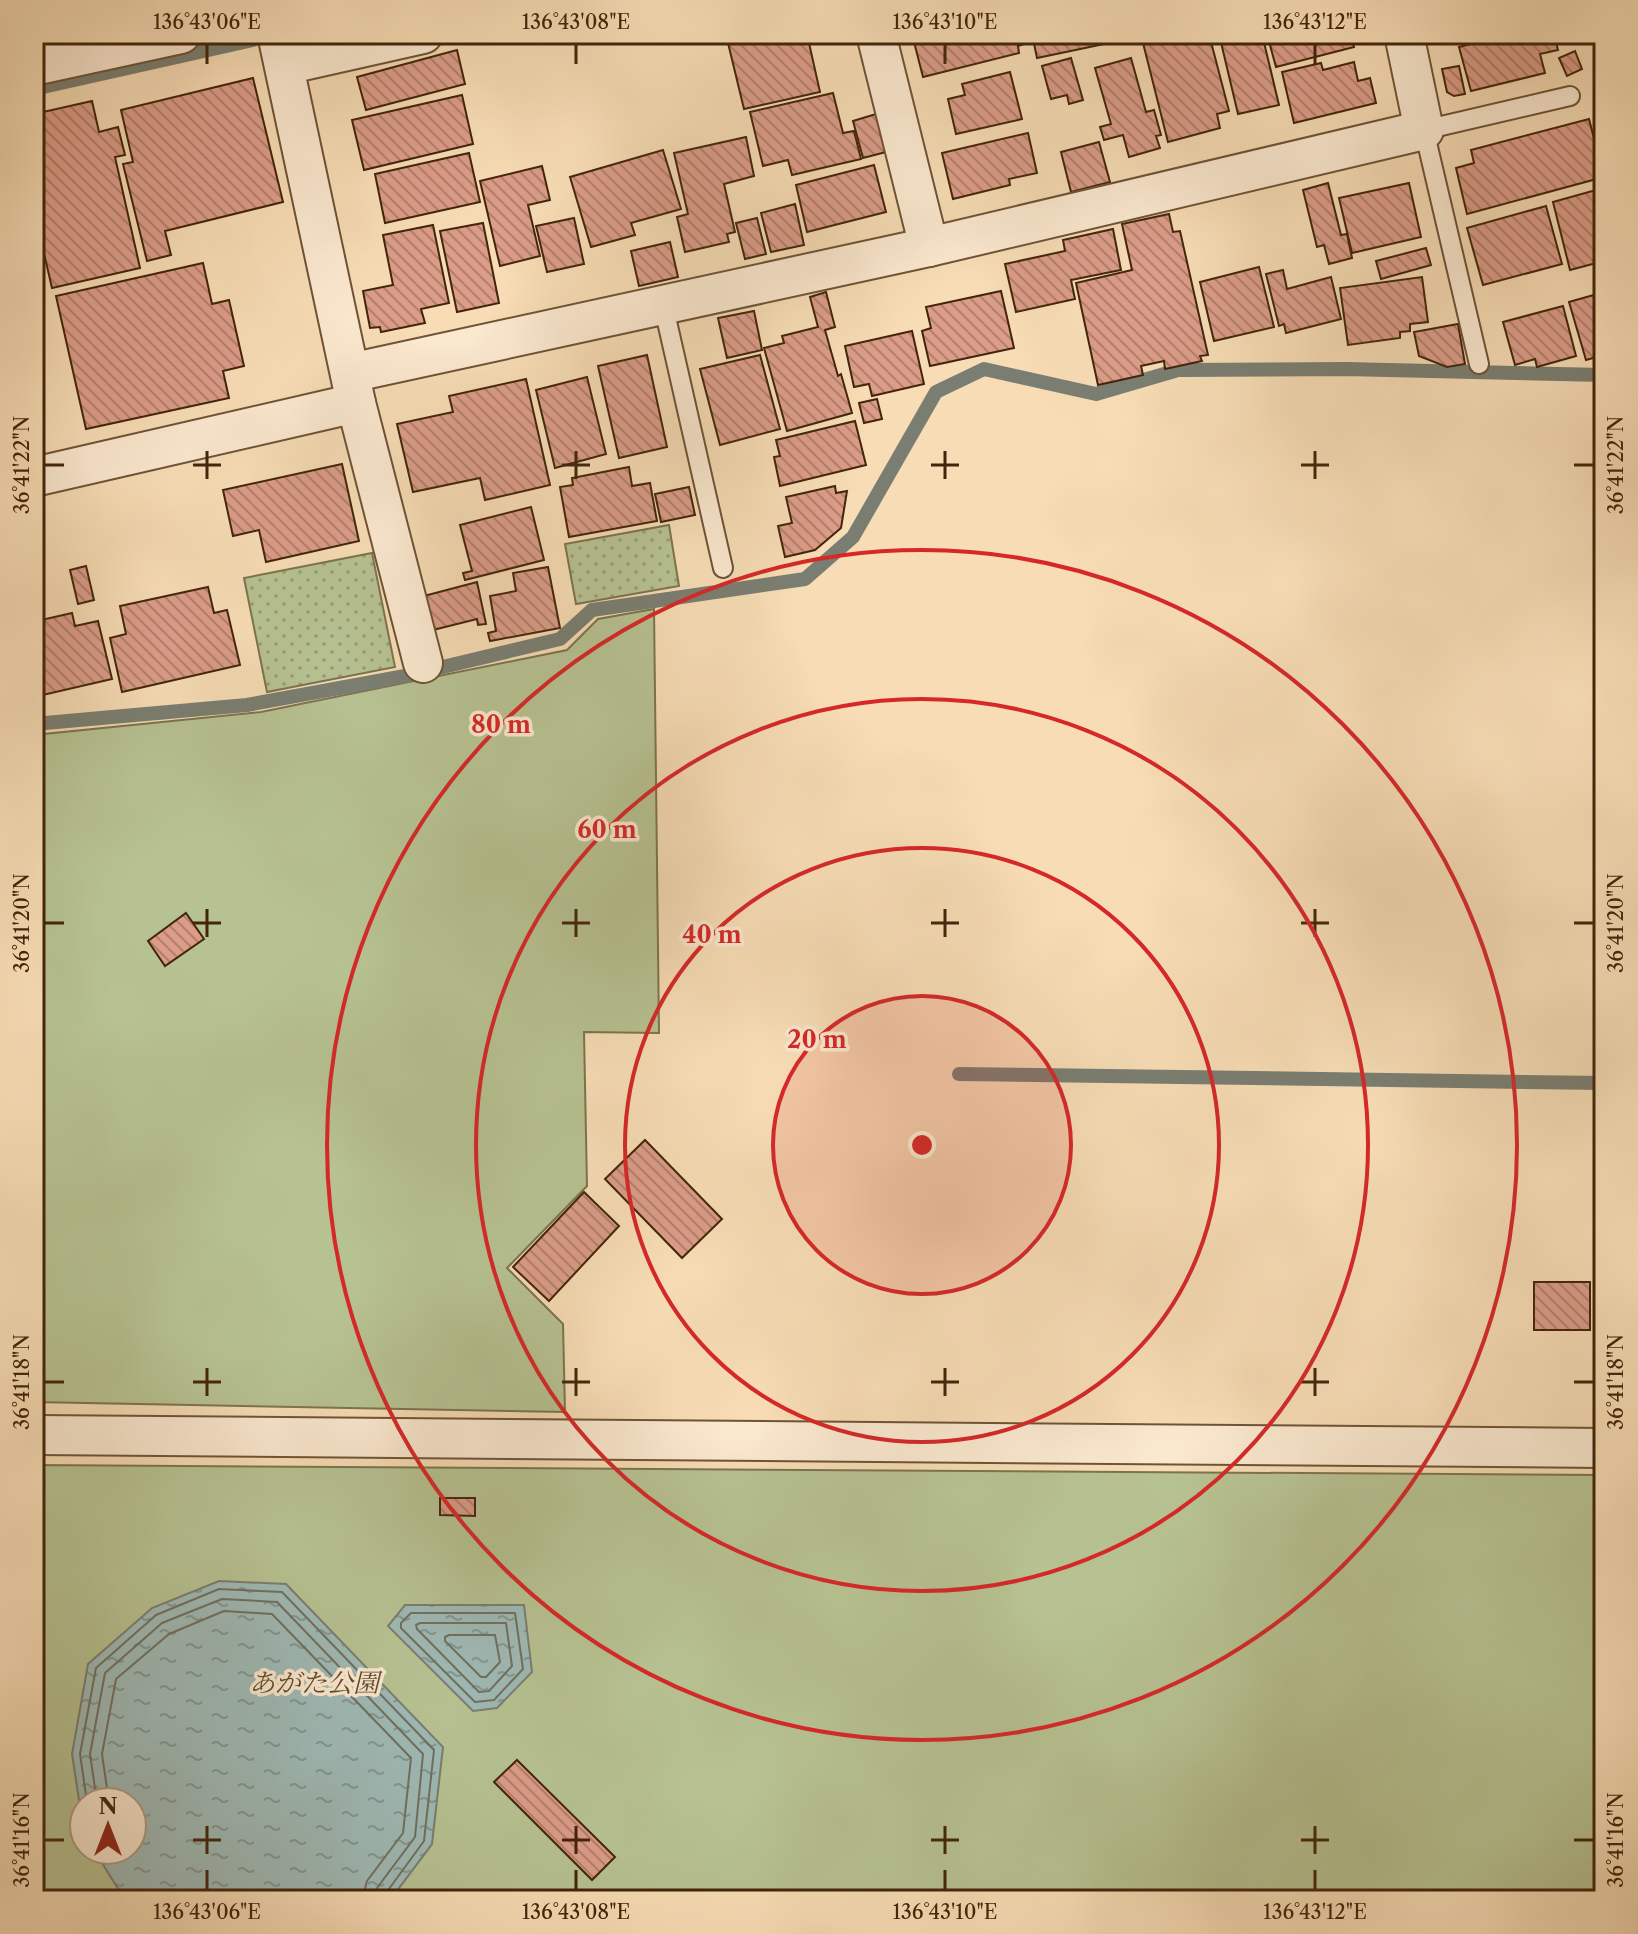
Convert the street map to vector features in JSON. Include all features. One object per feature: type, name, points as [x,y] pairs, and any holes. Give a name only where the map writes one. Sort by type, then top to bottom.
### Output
[{"type":"street","points":[[34,66],[181,34]]},
{"type":"street","points":[[423,34],[281,50],[353,388],[426,671]]},
{"type":"street","points":[[876,34],[929,247]]},
{"type":"street","points":[[34,477],[663,304],[929,247],[1424,130],[1404,34]]},
{"type":"street","points":[[34,1435],[1604,1448]]},
{"type":"lane","points":[[1479,364],[1424,130],[1570,96]]},
{"type":"lane","points":[[663,304],[723,568]]},
{"type":"green space","points":[[669,525],[679,586],[576,604],[565,544]]},
{"type":"green space","points":[[372,553],[395,667],[267,692],[244,578]]},
{"type":"green space","points":[[654,609],[659,1033],[584,1032],[587,1186],[507,1268],[563,1324],[565,1412],[34,1402],[34,735],[261,712],[567,650],[598,619]]},
{"type":"green space","name":"あがた公園","points":[[34,1465],[1604,1475],[1604,1900],[34,1900]]},
{"type":"water","points":[[219,1581],[286,1584],[443,1747],[432,1844],[393,1896],[388,1900],[125,1900],[104,1866],[148,1866],[148,1786],[77,1786],[72,1754],[88,1664],[152,1608]]},
{"type":"water","points":[[405,1605],[524,1605],[532,1672],[497,1708],[473,1711],[388,1626]]},
{"type":"building","points":[[767,34],[807,34],[820,92],[744,109],[728,43]]},
{"type":"building","points":[[912,34],[1024,34],[1027,43],[1018,46],[1019,53],[923,77]]},
{"type":"building","points":[[1032,34],[1107,34],[1109,43],[1037,58]]},
{"type":"building","points":[[1180,34],[1209,34],[1229,111],[1217,114],[1220,128],[1168,142],[1143,43]]},
{"type":"building","points":[[1219,34],[1262,34],[1279,105],[1238,114]]},
{"type":"building","points":[[1267,34],[1350,34],[1354,47],[1276,67]]},
{"type":"building","points":[[1510,34],[1554,34],[1558,50],[1540,54],[1545,73],[1471,91],[1459,47]]},
{"type":"building","points":[[457,50],[465,84],[366,110],[357,77]]},
{"type":"building","points":[[1575,51],[1582,69],[1567,76],[1559,58]]},
{"type":"building","points":[[1071,58],[1083,100],[1069,104],[1067,95],[1051,99],[1042,66]]},
{"type":"building","points":[[1131,58],[1146,112],[1154,110],[1161,135],[1156,136],[1160,148],[1129,157],[1123,135],[1104,140],[1100,127],[1111,124],[1095,68]]},
{"type":"building","points":[[1354,62],[1358,81],[1370,78],[1376,103],[1294,123],[1282,72],[1321,63],[1323,70]]},
{"type":"building","points":[[1459,66],[1465,94],[1454,96],[1447,92],[1442,69]]},
{"type":"building","points":[[1010,72],[1022,119],[956,134],[948,99],[965,95],[962,84]]},
{"type":"building","points":[[253,78],[283,202],[165,231],[171,255],[147,261],[123,164],[133,162],[121,110]]},
{"type":"building","points":[[833,93],[843,133],[854,131],[861,159],[792,175],[788,160],[763,166],[750,112]]},
{"type":"building","points":[[462,95],[473,144],[364,170],[352,120]]},
{"type":"building","points":[[92,101],[99,132],[118,127],[125,155],[115,157],[140,268],[52,288],[34,210],[34,114]]},
{"type":"building","points":[[876,114],[886,152],[863,158],[853,121]]},
{"type":"building","points":[[1589,119],[1604,177],[1467,214],[1456,168],[1474,163],[1471,150]]},
{"type":"building","points":[[1028,133],[1037,173],[1009,179],[1010,185],[953,199],[942,153]]},
{"type":"building","points":[[746,137],[754,176],[724,184],[735,232],[727,234],[729,242],[685,252],[677,217],[688,214],[674,153]]},
{"type":"building","points":[[1099,142],[1110,182],[1071,192],[1061,152]]},
{"type":"building","points":[[663,150],[681,209],[631,223],[635,235],[591,247],[570,177]]},
{"type":"building","points":[[469,153],[480,202],[385,223],[375,174]]},
{"type":"building","points":[[874,165],[886,212],[807,232],[796,185]]},
{"type":"building","points":[[542,166],[550,200],[528,205],[540,256],[500,266],[480,181]]},
{"type":"building","points":[[1328,183],[1341,235],[1347,234],[1352,258],[1329,264],[1324,245],[1317,247],[1303,190]]},
{"type":"building","points":[[1409,183],[1421,237],[1352,253],[1339,198]]},
{"type":"building","points":[[1603,188],[1604,261],[1570,270],[1553,202]]},
{"type":"building","points":[[795,204],[804,245],[771,252],[761,213]]},
{"type":"building","points":[[1546,206],[1562,264],[1483,285],[1467,228]]},
{"type":"building","points":[[1169,214],[1173,232],[1180,231],[1208,355],[1200,356],[1202,361],[1165,369],[1164,361],[1141,366],[1143,375],[1098,385],[1076,283],[1132,270],[1122,224]]},
{"type":"building","points":[[574,218],[584,264],[547,272],[536,226]]},
{"type":"building","points":[[757,218],[766,254],[745,259],[736,223]]},
{"type":"building","points":[[483,223],[499,303],[457,312],[440,231]]},
{"type":"building","points":[[433,225],[449,303],[421,309],[425,323],[381,332],[380,327],[370,328],[363,291],[393,285],[383,235]]},
{"type":"building","points":[[1113,229],[1121,270],[1071,280],[1075,299],[1016,312],[1005,264],[1065,251],[1063,240]]},
{"type":"building","points":[[670,242],[678,277],[639,286],[631,251]]},
{"type":"building","points":[[1426,248],[1431,265],[1381,279],[1376,261]]},
{"type":"building","points":[[203,263],[212,304],[229,300],[244,366],[223,371],[229,398],[86,429],[56,296]]},
{"type":"building","points":[[1259,267],[1274,327],[1214,341],[1200,282]]},
{"type":"building","points":[[1283,270],[1287,289],[1331,277],[1341,319],[1286,333],[1284,324],[1279,326],[1266,274]]},
{"type":"building","points":[[1422,277],[1428,322],[1410,324],[1410,331],[1400,332],[1400,338],[1348,345],[1340,288]]},
{"type":"building","points":[[1001,291],[1014,348],[930,366],[922,331],[931,328],[926,307]]},
{"type":"building","points":[[826,292],[835,327],[825,330],[852,413],[787,431],[764,348],[784,343],[782,336],[818,327],[810,297]]},
{"type":"building","points":[[1604,292],[1604,355],[1586,360],[1569,302]]},
{"type":"building","points":[[1563,306],[1576,356],[1537,367],[1535,359],[1515,365],[1503,322]]},
{"type":"building","points":[[754,311],[762,350],[727,358],[718,318]]},
{"type":"building","points":[[1458,324],[1465,364],[1447,367],[1419,356],[1414,332]]},
{"type":"building","points":[[912,331],[924,384],[872,396],[869,384],[854,387],[845,346]]},
{"type":"building","points":[[647,355],[667,447],[619,458],[598,366]]},
{"type":"building","points":[[760,355],[780,429],[720,445],[700,369]]},
{"type":"building","points":[[587,377],[606,454],[555,468],[536,390]]},
{"type":"building","points":[[526,379],[550,485],[485,500],[480,478],[413,492],[397,424],[453,412],[449,396]]},
{"type":"building","points":[[877,399],[882,419],[864,423],[859,403]]},
{"type":"building","points":[[855,421],[866,465],[780,486],[774,457],[780,456],[776,440]]},
{"type":"building","points":[[342,464],[359,541],[266,562],[259,530],[233,536],[223,490]]},
{"type":"building","points":[[629,467],[632,486],[650,483],[657,521],[569,537],[560,487],[573,485],[572,478]]},
{"type":"building","points":[[835,486],[836,493],[847,491],[841,528],[815,550],[785,557],[778,526],[792,523],[786,497]]},
{"type":"building","points":[[689,487],[695,515],[661,522],[655,494]]},
{"type":"building","points":[[531,507],[544,560],[465,580],[463,573],[472,571],[460,525]]},
{"type":"building","points":[[86,566],[94,600],[78,604],[70,570]]},
{"type":"building","points":[[548,567],[560,628],[490,641],[488,633],[496,631],[490,596],[516,591],[513,573]]},
{"type":"building","points":[[477,582],[486,624],[478,625],[477,619],[433,630],[424,596]]},
{"type":"building","points":[[208,587],[214,613],[227,610],[240,665],[122,692],[110,638],[126,634],[120,606]]},
{"type":"building","points":[[72,613],[75,626],[98,621],[112,679],[34,697],[34,630],[39,629],[37,621]]},
{"type":"building","points":[[186,913],[204,939],[165,966],[148,941]]},
{"type":"building","points":[[645,1140],[722,1219],[682,1258],[605,1179]]},
{"type":"building","points":[[584,1192],[619,1226],[549,1301],[513,1267]]},
{"type":"building","points":[[1534,1282],[1590,1282],[1590,1330],[1534,1330]]},
{"type":"building","points":[[440,1498],[475,1498],[475,1516],[440,1515]]},
{"type":"building","points":[[517,1760],[615,1857],[592,1880],[494,1782]]},
{"type":"waterway","points":[[34,89],[253,40]]},
{"type":"waterway","points":[[34,724],[247,705],[405,676],[560,639],[592,610],[805,579],[853,537],[936,392],[984,369],[1096,394],[1178,370],[1346,369],[1604,375]]},
{"type":"waterway","points":[[959,1074],[1604,1083]]}]
